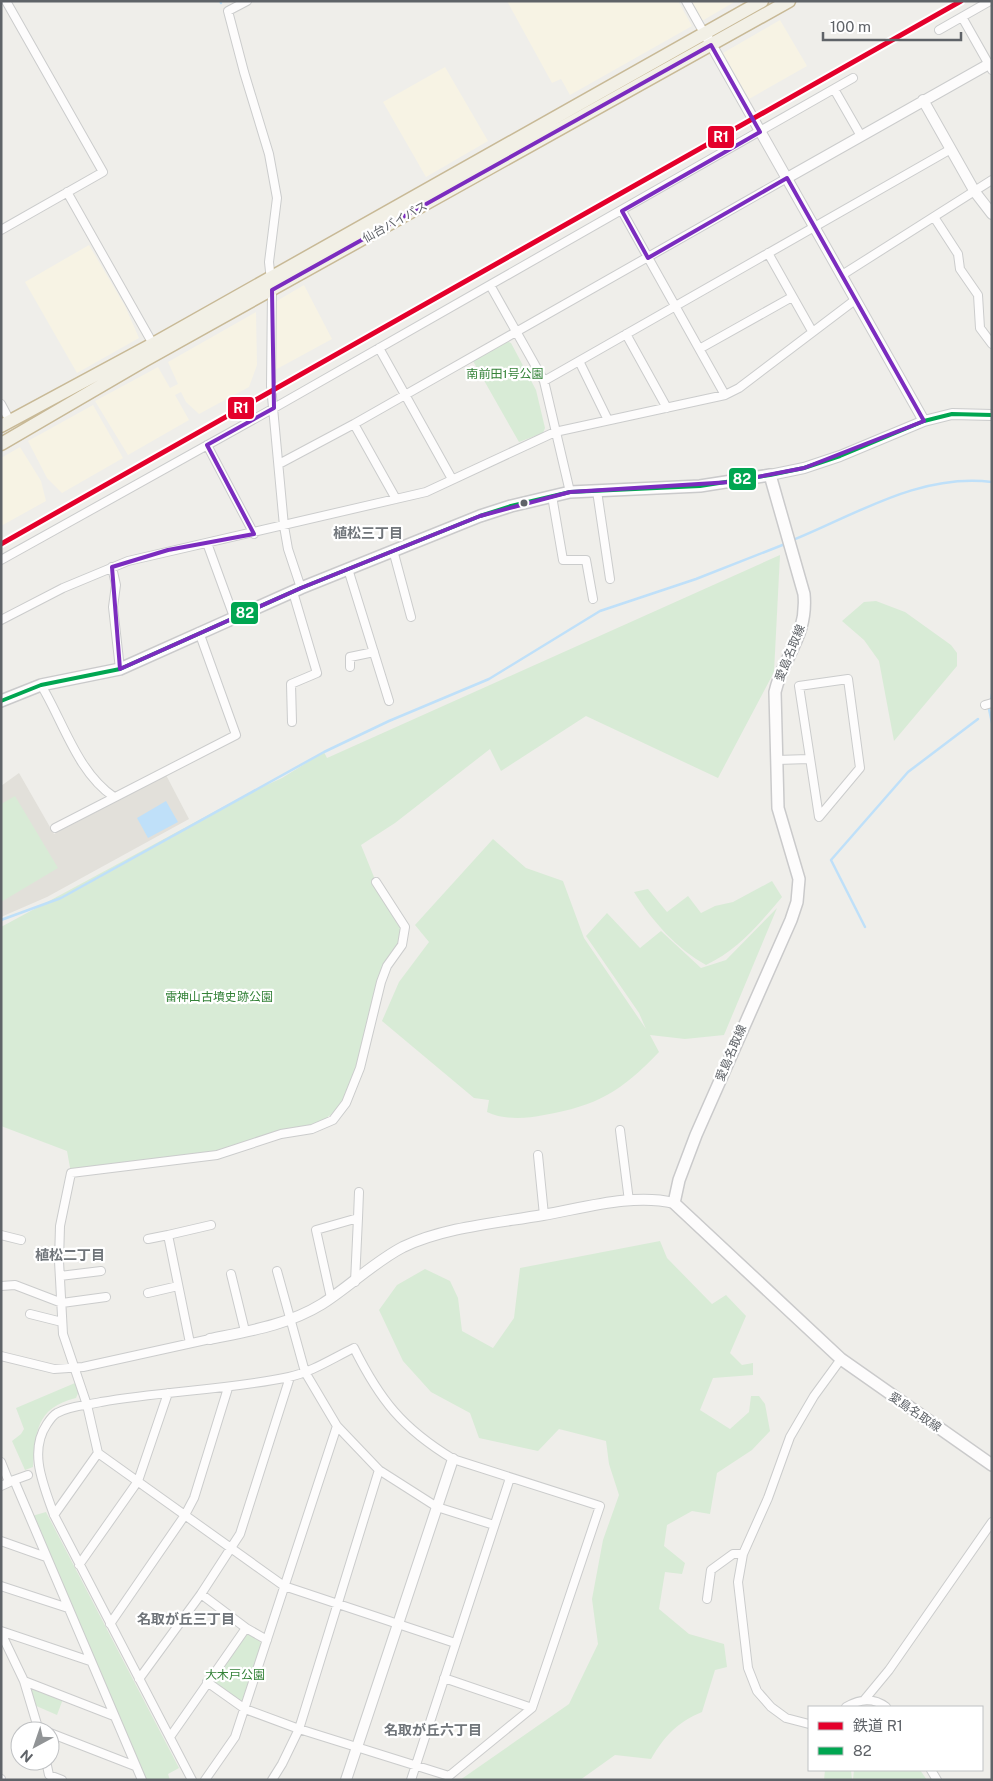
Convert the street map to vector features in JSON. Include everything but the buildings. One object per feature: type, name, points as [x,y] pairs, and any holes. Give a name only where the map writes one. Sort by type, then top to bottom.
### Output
[{"type":"highway","name":"仙台バイパス","points":[[1,444],[271,284],[762,1]]},
{"type":"highway","name":"仙台バイパス","points":[[6,423],[153,344],[271,284],[789,1]]},
{"type":"main road","points":[[1,701],[41,684],[120,669],[199,632],[297,590],[480,516],[570,492],[700,486],[770,475]]},
{"type":"main road","name":"愛島名取線","points":[[770,475],[804,594],[805,610],[798,637],[775,692],[778,808],[798,879],[796,902],[791,920],[696,1135],[679,1180],[674,1203],[841,1359],[992,1466]]},
{"type":"street","points":[[1,230],[103,172],[6,1]]},
{"type":"street","points":[[247,1],[228,11],[269,154],[277,198],[271,244],[271,378],[284,526],[317,673],[291,684],[292,722]]},
{"type":"street","points":[[686,1],[924,421]]},
{"type":"street","points":[[939,30],[990,1]]},
{"type":"street","points":[[279,464],[354,424],[648,258],[923,100],[991,65],[962,17]]},
{"type":"street","points":[[1,560],[274,408],[853,78]]},
{"type":"street","points":[[834,90],[861,136]]},
{"type":"street","points":[[923,100],[975,192],[992,214]]},
{"type":"street","points":[[544,381],[951,149]]},
{"type":"street","points":[[842,275],[992,180]]},
{"type":"street","points":[[67,192],[153,344]]},
{"type":"street","points":[[622,211],[701,348],[725,395]]},
{"type":"street","points":[[934,217],[958,254],[960,269],[978,295],[978,320],[980,328],[992,344]]},
{"type":"street","points":[[768,253],[812,331]]},
{"type":"street","points":[[490,285],[544,381],[570,492]]},
{"type":"street","points":[[701,348],[792,297]]},
{"type":"street","points":[[1,620],[63,588],[112,567],[168,550],[254,534],[426,492],[555,432],[725,395],[739,388],[855,300]]},
{"type":"street","points":[[626,334],[667,408]]},
{"type":"street","points":[[379,348],[452,479]]},
{"type":"street","points":[[578,361],[608,420]]},
{"type":"street","points":[[1,404],[6,423]]},
{"type":"street","points":[[770,475],[804,468],[840,456],[924,421],[952,414],[992,415]]},
{"type":"street","points":[[354,424],[396,499]]},
{"type":"street","points":[[207,445],[254,534]]},
{"type":"street","points":[[597,491],[610,579]]},
{"type":"street","points":[[552,496],[563,560],[586,560],[593,599]]},
{"type":"street","points":[[207,543],[234,617]]},
{"type":"street","points":[[393,550],[411,617]]},
{"type":"street","points":[[112,567],[116,585],[113,607],[120,669]]},
{"type":"street","points":[[348,569],[389,701]]},
{"type":"street","points":[[54,828],[236,735],[199,632]]},
{"type":"street","points":[[350,667],[350,657],[374,652]]},
{"type":"street","points":[[814,824],[860,768],[848,679],[800,686],[809,759],[819,817]]},
{"type":"street","points":[[41,684],[85,766],[101,789],[114,797]]},
{"type":"street","points":[[777,760],[809,759]]},
{"type":"street","points":[[376,882],[405,928],[402,945],[387,966],[381,982],[360,1068],[346,1103],[333,1120],[312,1129],[281,1134],[218,1154],[71,1174],[60,1226],[63,1334],[87,1405],[98,1453],[186,1515],[230,1550],[284,1586],[398,1626],[455,1643]]},
{"type":"street","points":[[620,1130],[629,1202]]},
{"type":"street","points":[[538,1155],[544,1215]]},
{"type":"street","points":[[355,1282],[359,1192]]},
{"type":"street","points":[[1,1356],[54,1369],[75,1368],[290,1321],[331,1298],[400,1248],[423,1238],[544,1215],[629,1202],[664,1200],[674,1203]]},
{"type":"street","points":[[331,1298],[316,1230],[358,1218]]},
{"type":"street","points":[[148,1239],[211,1225]]},
{"type":"street","points":[[1,1235],[21,1240]]},
{"type":"street","points":[[168,1235],[190,1343]]},
{"type":"street","points":[[60,1276],[101,1271]]},
{"type":"street","points":[[277,1271],[306,1372],[337,1426],[380,1470],[437,1506],[494,1525]]},
{"type":"street","points":[[231,1274],[245,1331]]},
{"type":"street","points":[[1,1286],[15,1285],[62,1303],[106,1298]]},
{"type":"street","points":[[148,1293],[178,1286]]},
{"type":"street","points":[[30,1314],[62,1322]]},
{"type":"street","points":[[192,1780],[54,1515],[40,1471],[38,1456],[40,1437],[56,1413],[87,1405],[168,1393],[228,1388],[290,1377],[306,1372],[354,1348],[372,1384],[390,1408],[432,1446],[454,1459],[600,1506],[532,1708],[449,1776],[299,1729],[246,1709],[207,1682]]},
{"type":"street","points":[[808,1724],[786,1718],[771,1708],[757,1691],[748,1668],[738,1582],[743,1554],[768,1498],[790,1436],[814,1396],[841,1359]]},
{"type":"street","points":[[139,1679],[201,1594],[240,1534],[290,1377]]},
{"type":"street","points":[[110,1624],[186,1515],[194,1498],[228,1388]]},
{"type":"street","points":[[79,1565],[138,1481],[168,1393]]},
{"type":"street","points":[[205,1780],[236,1737],[337,1426]]},
{"type":"street","points":[[54,1515],[98,1453]]},
{"type":"street","points":[[346,1780],[454,1459]]},
{"type":"street","points":[[1,1462],[12,1481],[46,1557],[142,1780]]},
{"type":"street","points":[[272,1780],[299,1729],[380,1470]]},
{"type":"street","points":[[1,1486],[28,1475]]},
{"type":"street","points":[[411,1780],[510,1478]]},
{"type":"street","points":[[848,1706],[865,1699],[889,1670],[992,1522]]},
{"type":"street","points":[[1,1541],[46,1557]]},
{"type":"street","points":[[707,1599],[711,1570],[733,1554],[743,1554]]},
{"type":"street","points":[[1,1586],[68,1608]]},
{"type":"street","points":[[201,1594],[246,1628],[267,1640]]},
{"type":"street","points":[[170,1737],[246,1628]]},
{"type":"street","points":[[1,1632],[90,1661]]},
{"type":"street","points":[[1,1632],[24,1681],[38,1721]]},
{"type":"street","points":[[444,1678],[532,1708]]},
{"type":"street","points":[[24,1681],[114,1716]]},
{"type":"street","points":[[865,1699],[879,1702],[885,1706]]},
{"type":"street","points":[[60,1737],[135,1766]]},
{"type":"street","points":[[48,1771],[49,1775],[62,1780]]},
{"type":"highlighted area","points":[[711,45],[760,132],[622,211],[648,258],[787,178],[924,421],[804,468],[731,482],[570,492],[480,516],[301,588],[120,669],[112,567],[168,550],[254,534],[207,445],[274,408],[272,290]]},
{"type":"shaded area","points":[[507,1],[678,1],[692,26],[570,95],[561,79],[552,83]]},
{"type":"shaded area","points":[[690,1],[736,1],[702,21]]},
{"type":"shaded area","points":[[780,20],[807,66],[749,99],[723,53]]},
{"type":"shaded area","points":[[445,67],[488,141],[426,177],[383,102]]},
{"type":"shaded area","points":[[89,245],[125,306],[139,338],[77,373],[25,282]]},
{"type":"shaded area","points":[[304,285],[332,339],[275,370],[275,302]]},
{"type":"shaded area","points":[[256,312],[257,365],[249,387],[199,414],[186,402],[181,392],[175,395],[189,420],[128,455],[95,401],[158,367],[170,388],[178,384],[168,362]]},
{"type":"shaded area","points":[[93,405],[123,458],[62,493],[47,478],[28,441]]},
{"type":"shaded area","points":[[20,447],[41,481],[46,501],[1,526],[1,458]]},
{"type":"shaded area","points":[[19,773],[54,834],[166,775],[189,819],[47,897],[1,917],[1,786]]},
{"type":"green space","name":"南前田1号公園","points":[[506,341],[511,343],[536,390],[545,428],[543,433],[519,442],[473,361]]},
{"type":"green space","name":"雷神山古墳史跡公園","points":[[780,555],[774,672],[718,778],[586,716],[501,771],[490,749],[395,823],[361,845],[376,882],[405,927],[381,982],[346,1103],[312,1129],[217,1155],[71,1173],[67,1151],[1,1126],[1,927],[249,793],[282,778],[324,752],[327,758]]},
{"type":"green space","points":[[876,601],[905,612],[951,645],[957,653],[957,666],[894,741],[879,661],[864,640],[842,621],[864,602]]},
{"type":"green space","points":[[15,796],[58,868],[1,902],[1,804]]},
{"type":"green space","points":[[493,839],[526,868],[563,881],[584,938],[646,1029],[639,1013],[586,936],[607,913],[640,948],[661,931],[701,968],[726,960],[777,908],[724,1035],[685,1039],[650,1035],[659,1052],[646,1066],[608,1095],[579,1107],[522,1118],[507,1118],[487,1112],[489,1100],[474,1098],[382,1021],[399,982],[429,942],[415,925]]},
{"type":"green space","points":[[772,881],[782,897],[757,926],[738,944],[718,959],[706,965],[675,943],[634,892],[648,889],[667,912],[688,896],[701,913],[715,906],[733,902]]},
{"type":"green space","points":[[660,1241],[667,1258],[712,1304],[726,1295],[746,1316],[730,1353],[742,1365],[753,1363],[753,1375],[713,1378],[700,1410],[730,1429],[749,1412],[751,1396],[759,1396],[765,1404],[770,1431],[752,1450],[717,1473],[710,1514],[692,1511],[667,1525],[664,1546],[685,1563],[682,1574],[665,1572],[659,1609],[689,1634],[724,1644],[727,1667],[715,1670],[702,1712],[678,1725],[651,1759],[615,1755],[580,1780],[460,1780],[569,1704],[598,1644],[592,1599],[603,1540],[619,1495],[609,1464],[606,1441],[559,1429],[538,1451],[479,1438],[470,1413],[431,1392],[403,1361],[379,1310],[397,1285],[425,1269],[450,1281],[458,1298],[462,1331],[493,1348],[514,1318],[520,1268]]},
{"type":"green space","points":[[75,1383],[79,1391],[76,1398],[52,1408],[45,1415],[37,1433],[33,1467],[25,1470],[12,1441],[24,1429],[16,1408]]},
{"type":"green space","points":[[46,1512],[179,1768],[168,1774],[170,1780],[144,1780],[32,1516]]},
{"type":"green space","name":"大木戸公園","points":[[248,1633],[259,1640],[262,1645],[243,1701],[239,1702],[215,1682],[216,1677],[244,1635]]},
{"type":"green space","points":[[28,1685],[63,1699],[57,1715],[34,1705]]},
{"type":"green space","points":[[825,1771],[851,1771],[852,1780],[824,1780]]},
{"type":"green space","points":[[854,1771],[921,1771],[927,1780],[853,1780]]},
{"type":"water","points":[[166,801],[178,822],[148,838],[137,818]]},
{"type":"waterway","points":[[793,540],[865,508],[914,490],[965,481],[992,482]]},
{"type":"waterway","points":[[1,920],[61,898],[324,752],[389,721],[489,679],[600,611],[696,579],[785,544]]},
{"type":"waterway","points":[[992,694],[989,709],[992,723]]},
{"type":"waterway","points":[[865,927],[831,860],[908,772],[978,719]]},
{"type":"rail line","name":"R1","points":[[1,544],[961,1]]},
{"type":"transit line","name":"82","points":[[1,701],[41,685],[120,669],[301,588],[480,516],[511,506],[570,492],[700,486],[770,475],[804,468],[840,456],[924,421],[952,414],[992,415]]},
{"type":"district","name":"植松三丁目","points":[[368,533]]},
{"type":"district","name":"植松二丁目","points":[[70,1255]]},
{"type":"district","name":"名取が丘三丁目","points":[[186,1619]]},
{"type":"district","name":"名取が丘六丁目","points":[[433,1730]]}]
